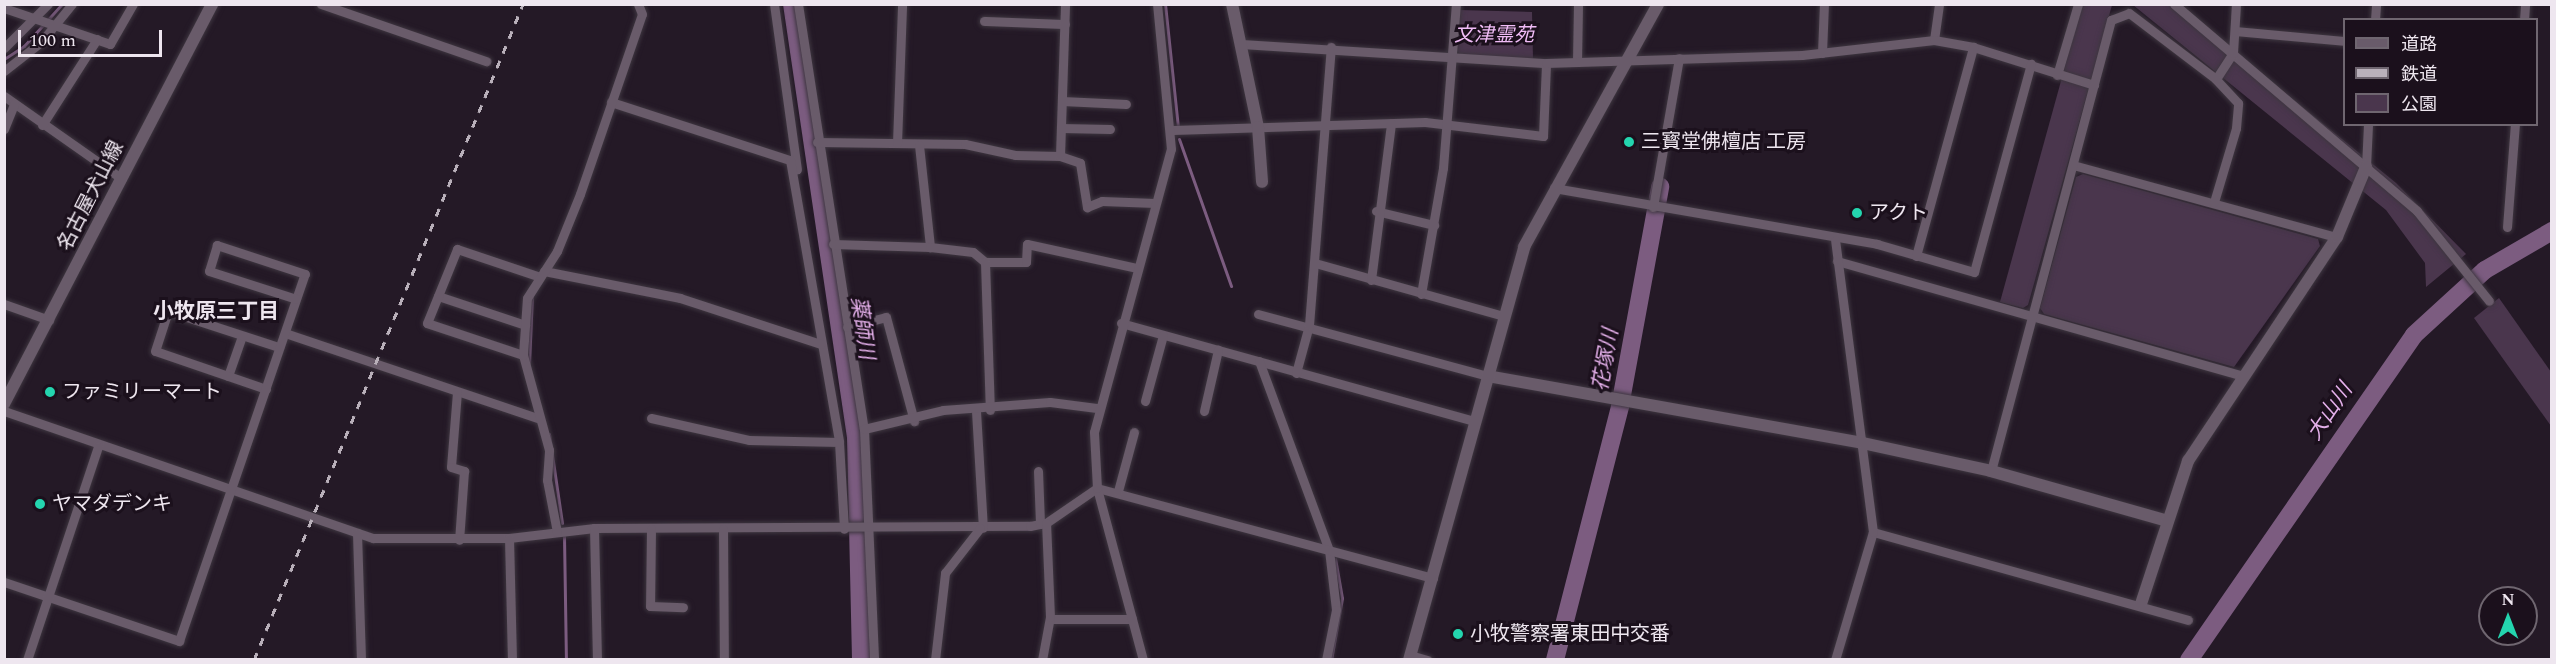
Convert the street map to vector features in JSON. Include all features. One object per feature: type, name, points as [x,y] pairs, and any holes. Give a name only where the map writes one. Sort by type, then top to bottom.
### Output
[{"type":"street","points":[[4,48],[39,19],[48,4]]},
{"type":"street","points":[[4,71],[56,24],[72,4]]},
{"type":"street","points":[[4,8],[110,44],[133,4]]},
{"type":"street","name":"名古屋犬山線","points":[[4,404],[212,4]]},
{"type":"street","points":[[321,4],[486,61]]},
{"type":"street","points":[[557,532],[547,480],[549,450],[538,418],[523,355],[525,325],[541,274],[557,251],[642,14],[638,4]]},
{"type":"street","points":[[774,4],[799,202],[839,442],[844,529]]},
{"type":"street","points":[[798,4],[817,142],[864,429],[871,529],[874,660]]},
{"type":"street","points":[[897,143],[902,4]]},
{"type":"street","points":[[1060,156],[1065,4]]},
{"type":"street","points":[[1143,660],[1097,488],[1098,408],[1173,130],[1157,4]]},
{"type":"street","points":[[1233,4],[1258,127],[1262,182]]},
{"type":"street","points":[[1421,294],[1434,225],[1446,125],[1456,4]]},
{"type":"street","points":[[1577,62],[1578,4]]},
{"type":"street","points":[[1427,660],[1410,657],[1524,247],[1554,188],[1658,4]]},
{"type":"street","points":[[1822,53],[1824,4]]},
{"type":"street","points":[[1934,40],[1939,4]]},
{"type":"street","points":[[2057,75],[2078,4]]},
{"type":"street","points":[[2174,4],[2417,211],[2489,301]]},
{"type":"street","points":[[2216,79],[2233,53],[2236,4]]},
{"type":"street","points":[[1991,471],[2111,20],[2120,13],[2129,13],[2216,79],[2238,103],[2236,128],[2214,202]]},
{"type":"street","points":[[984,21],[1065,24]]},
{"type":"street","points":[[2235,31],[2343,41]]},
{"type":"street","points":[[42,125],[97,39]]},
{"type":"street","points":[[1242,44],[1331,47],[1452,59],[1546,63],[1822,53],[1934,40],[1973,47],[2094,85]]},
{"type":"street","points":[[1296,373],[1309,325],[1328,125],[1331,47]]},
{"type":"street","points":[[1916,256],[1973,47]]},
{"type":"street","points":[[1653,207],[1679,58]]},
{"type":"street","points":[[1173,130],[1391,123],[1446,125],[1543,136],[1546,63]]},
{"type":"street","points":[[1554,188],[1836,240],[1916,256],[1974,272],[2031,64]]},
{"type":"street","points":[[4,96],[42,125],[122,179]]},
{"type":"street","points":[[1062,101],[1126,104]]},
{"type":"street","points":[[611,102],[790,160],[799,202]]},
{"type":"street","points":[[4,129],[14,104]]},
{"type":"street","points":[[1371,280],[1376,211],[1391,123]]},
{"type":"street","points":[[2141,604],[2164,520],[2188,461],[2337,237],[2366,167],[2368,126]]},
{"type":"street","points":[[2507,227],[2516,126]]},
{"type":"street","points":[[1061,128],[1110,129]]},
{"type":"street","points":[[817,142],[965,144],[1015,155],[1060,156],[1080,163],[1087,207],[1102,201],[1155,203]]},
{"type":"street","points":[[919,145],[930,247]]},
{"type":"street","points":[[2073,165],[2337,237]]},
{"type":"street","points":[[1376,211],[1434,225]]},
{"type":"street","points":[[1835,660],[1873,532],[1836,240]]},
{"type":"street","points":[[833,244],[930,247],[973,252],[985,262],[1026,262],[1027,244],[1137,268]]},
{"type":"street","points":[[4,582],[179,641],[305,274],[218,245],[209,271],[296,299]]},
{"type":"street","points":[[523,355],[427,323],[457,249],[541,274],[680,298],[821,344]]},
{"type":"street","points":[[1837,261],[2244,376]]},
{"type":"street","points":[[985,262],[990,410]]},
{"type":"street","points":[[1315,263],[1503,316]]},
{"type":"street","points":[[438,296],[525,325]]},
{"type":"street","points":[[4,304],[49,320]]},
{"type":"street","points":[[266,389],[155,351],[168,311],[279,348]]},
{"type":"street","points":[[1258,314],[1309,325],[1487,376],[1862,443],[1991,471],[2164,520]]},
{"type":"street","points":[[847,327],[886,317],[914,421]]},
{"type":"street","points":[[1121,323],[1474,421]]},
{"type":"street","points":[[285,333],[538,418]]},
{"type":"street","points":[[1145,401],[1163,334]]},
{"type":"street","points":[[228,376],[242,336]]},
{"type":"street","points":[[1204,411],[1218,350]]},
{"type":"street","points":[[1258,361],[1329,550],[1336,610],[1326,660]]},
{"type":"street","points":[[458,392],[451,466],[464,471],[459,540]]},
{"type":"street","points":[[864,429],[914,421],[943,410],[990,410],[1050,402],[1098,408]]},
{"type":"street","points":[[4,411],[98,447],[373,538],[459,540],[509,538],[594,528],[871,529],[982,528],[1043,524],[1097,488],[1118,491],[1433,578]]},
{"type":"street","points":[[935,660],[945,573],[982,528],[976,411]]},
{"type":"street","points":[[651,418],[749,440],[839,442]]},
{"type":"street","points":[[1118,491],[1134,432]]},
{"type":"street","points":[[27,660],[98,447]]},
{"type":"street","points":[[1038,471],[1050,619],[1042,660]]},
{"type":"street","points":[[594,528],[597,660]]},
{"type":"street","points":[[651,529],[650,606],[683,608]]},
{"type":"street","points":[[723,529],[724,660]]},
{"type":"street","points":[[357,532],[361,660]]},
{"type":"street","points":[[1873,532],[2141,604],[2188,620]]},
{"type":"street","points":[[509,538],[512,660]]},
{"type":"street","points":[[1050,619],[1132,619]]},
{"type":"green space","points":[[2082,5],[2112,5],[2028,305],[2023,308],[2000,302]]},
{"type":"green space","points":[[2133,5],[2177,5],[2396,183],[2466,254],[2426,287],[2425,263],[2386,210]]},
{"type":"green space","name":"文津霊苑","points":[[1459,10],[1532,12],[1533,59],[1462,56],[1456,50]]},
{"type":"green space","points":[[2083,174],[2318,239],[2320,246],[2234,367],[2044,314],[2040,308],[2076,177]]},
{"type":"green space","points":[[2499,298],[2551,372],[2551,426],[2474,318]]},
{"type":"waterway","points":[[4,59],[24,46],[62,4]]},
{"type":"waterway","name":"薬師川","points":[[792,4],[856,438],[861,660]]},
{"type":"waterway","points":[[1165,4],[1178,128]]},
{"type":"waterway","points":[[1179,139],[1231,286]]},
{"type":"waterway","name":"花塚川","points":[[1555,660],[1620,406],[1660,187]]},
{"type":"waterway","name":"大山川","points":[[2189,660],[2414,335],[2485,270],[2552,231]]},
{"type":"waterway","points":[[529,364],[532,296]]},
{"type":"waterway","points":[[549,434],[562,523]]},
{"type":"waterway","points":[[564,536],[566,660]]},
{"type":"waterway","points":[[1331,660],[1342,598],[1335,559]]},
{"type":"railway","points":[[254,660],[523,4]]},
{"type":"place","name":"三寳堂佛檀店 工房","points":[[1629,142]]},
{"type":"place","name":"アクト","points":[[1857,213]]},
{"type":"place","name":"ファミリーマート","points":[[50,392]]},
{"type":"place","name":"ヤマダデンキ","points":[[40,504]]},
{"type":"place","name":"小牧警察署東田中交番","points":[[1458,634]]},
{"type":"district","name":"小牧原三丁目","points":[[216,312]]}]
